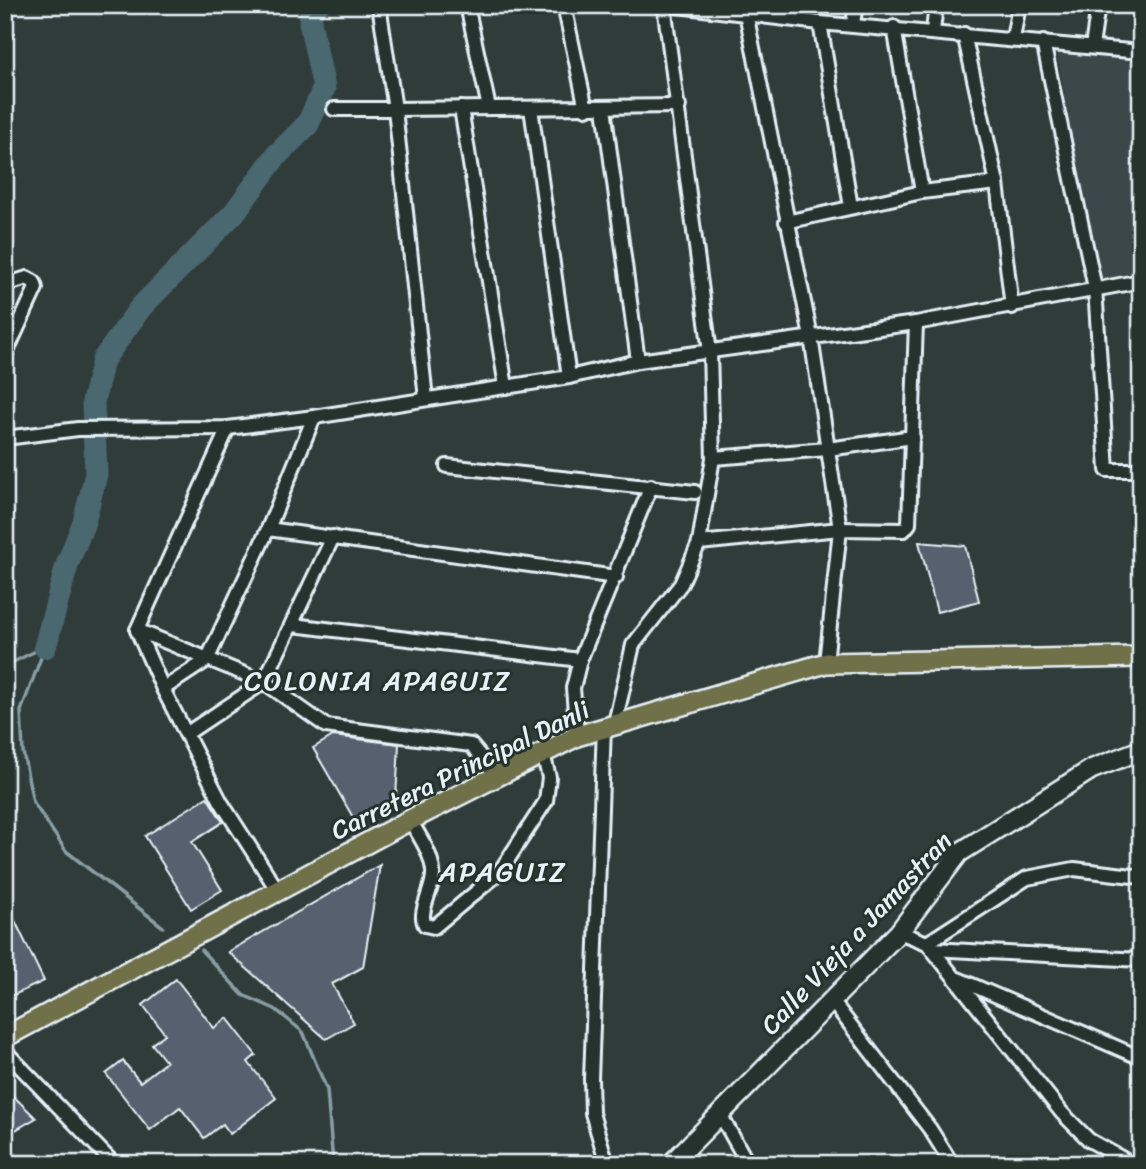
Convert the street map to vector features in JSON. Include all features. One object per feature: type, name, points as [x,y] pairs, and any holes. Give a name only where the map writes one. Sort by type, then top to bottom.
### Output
[{"type":"main road","name":"Carretera Principal Danli","points":[[5,1037],[410,820],[577,736],[826,663],[1141,657]]},
{"type":"street","points":[[379,5],[395,109],[426,400]]},
{"type":"street","points":[[467,5],[489,108]]},
{"type":"street","points":[[564,5],[586,109]]},
{"type":"street","points":[[607,1164],[592,1113],[591,1079],[610,725],[633,645],[681,584],[699,544],[713,458],[710,352],[666,5],[746,13],[775,10],[820,23],[853,23],[1141,52]]},
{"type":"street","points":[[853,23],[856,5]]},
{"type":"street","points":[[933,31],[936,5]]},
{"type":"street","points":[[1013,39],[1019,5]]},
{"type":"street","points":[[1092,47],[1098,5]]},
{"type":"street","points":[[746,13],[811,337],[840,529],[826,663]]},
{"type":"street","points":[[820,23],[851,207]]},
{"type":"street","points":[[894,27],[922,192]]},
{"type":"street","points":[[964,34],[997,183],[1012,307]]},
{"type":"street","points":[[1043,42],[1096,288],[1107,470],[1141,470]]},
{"type":"street","points":[[334,108],[586,109],[679,106]]},
{"type":"street","points":[[461,108],[506,387]]},
{"type":"street","points":[[531,108],[569,377]]},
{"type":"street","points":[[604,108],[638,361]]},
{"type":"street","points":[[786,222],[922,192],[997,183]]},
{"type":"street","points":[[5,285],[27,278],[34,282],[36,288],[5,355]]},
{"type":"street","points":[[5,438],[78,429],[228,428],[314,417],[569,377],[638,361],[916,323],[1141,281]]},
{"type":"street","points":[[699,544],[840,529],[904,530],[909,524],[916,323]]},
{"type":"street","points":[[163,689],[207,660],[268,528],[314,417]]},
{"type":"street","points":[[228,428],[137,630],[163,689],[221,802],[278,891]]},
{"type":"street","points":[[713,458],[828,449],[913,437]]},
{"type":"street","points":[[447,467],[695,492]]},
{"type":"street","points":[[577,736],[573,688],[580,660],[651,486]]},
{"type":"street","points":[[268,528],[616,577]]},
{"type":"street","points":[[186,734],[264,682],[333,537]]},
{"type":"street","points":[[293,625],[580,660]]},
{"type":"street","points":[[137,630],[264,682],[326,726],[471,745],[497,776]]},
{"type":"street","name":"Calle Vieja a Jamastran","points":[[671,1164],[899,932],[959,853],[1092,769],[1141,751]]},
{"type":"street","points":[[410,820],[431,857],[434,875],[422,915],[425,925],[434,927],[499,873],[545,801],[549,777],[543,754]]},
{"type":"street","points":[[930,946],[1027,878],[1074,869],[1141,877]]},
{"type":"street","points":[[428,901],[449,915]]},
{"type":"street","points":[[899,932],[930,946],[1141,960]]},
{"type":"street","points":[[930,946],[1062,1113],[1089,1140],[1132,1164]]},
{"type":"street","points":[[955,977],[1141,1058]]},
{"type":"street","points":[[832,1000],[930,1129],[951,1164]]},
{"type":"street","points":[[5,1051],[114,1164]]},
{"type":"street","points":[[720,1114],[748,1164]]},
{"type":"shaded area","points":[[1057,53],[1141,59],[1141,273],[1098,281]]},
{"type":"building","points":[[919,542],[965,546],[979,601],[937,612]]},
{"type":"building","points":[[333,736],[399,744],[396,798],[354,819],[313,748]]},
{"type":"building","points":[[207,797],[223,822],[192,842],[222,890],[191,909],[145,836]]},
{"type":"building","points":[[380,865],[363,967],[332,984],[354,1023],[326,1039],[228,952]]},
{"type":"building","points":[[5,900],[44,981],[5,999]]},
{"type":"building","points":[[176,979],[214,1028],[227,1018],[256,1055],[248,1062],[276,1098],[230,1134],[223,1124],[204,1138],[180,1107],[150,1130],[106,1074],[123,1061],[140,1082],[166,1062],[152,1044],[165,1034],[143,1005]]},
{"type":"building","points":[[5,1088],[36,1118],[5,1136]]},
{"type":"waterway","points":[[45,647],[96,474],[93,402],[103,360],[141,307],[234,213],[276,156],[308,124],[324,88],[310,22],[312,8],[318,5]]},
{"type":"waterway","points":[[5,666],[44,647]]},
{"type":"waterway","points":[[45,647],[21,711],[23,752],[33,802],[66,851],[163,927]]},
{"type":"waterway","points":[[201,950],[243,995],[275,1009],[303,1032],[327,1090],[333,1164]]},
{"type":"district","name":"COLONIA APAGUIZ","points":[[378,680]]},
{"type":"district","name":"APAGUIZ","points":[[503,871]]}]
